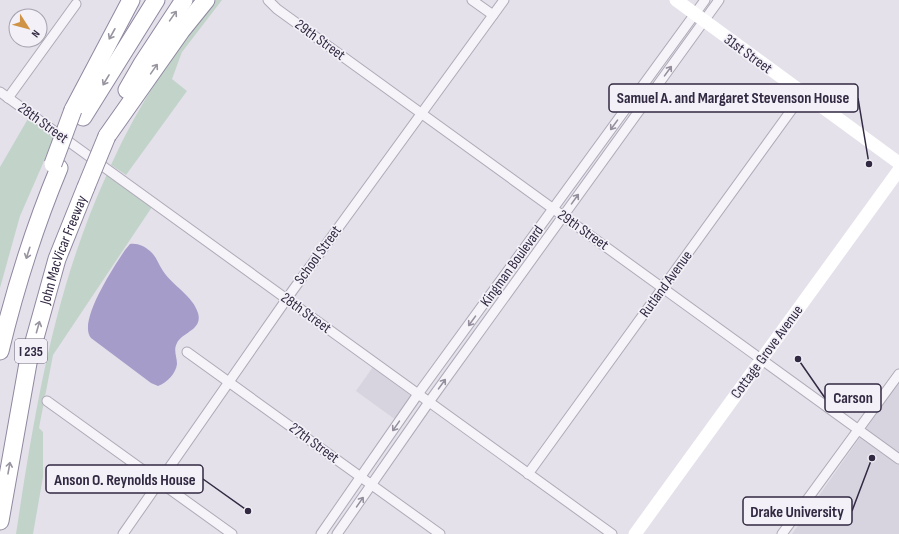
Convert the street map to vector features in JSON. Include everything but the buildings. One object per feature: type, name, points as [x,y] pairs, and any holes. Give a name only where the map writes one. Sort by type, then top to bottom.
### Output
[{"type":"highway","points":[[78,114],[131,0]]},
{"type":"highway","name":"I 235","points":[[0,352],[13,299],[39,216],[56,166],[78,114],[156,0]]},
{"type":"highway","name":"John MacVicar Freeway","points":[[0,520],[28,363],[57,259],[125,94],[142,64],[184,0]]},
{"type":"highway","points":[[107,136],[181,30],[206,0]]},
{"type":"street","name":"29th Street","points":[[268,0],[277,9],[899,459]]},
{"type":"street","points":[[472,0],[493,15]]},
{"type":"street","name":"School Street","points":[[123,534],[287,298],[504,0]]},
{"type":"street","name":"31st Street","points":[[676,0],[899,163]]},
{"type":"street","name":"Kingman Boulevard","points":[[337,534],[429,402],[563,216],[699,18],[705,0]]},
{"type":"street","name":"Kingman Boulevard","points":[[321,534],[418,394],[553,209],[699,18],[719,0]]},
{"type":"street","points":[[8,98],[76,4]]},
{"type":"street","name":"28th Street","points":[[0,92],[612,534]]},
{"type":"street","name":"Rutland Avenue","points":[[528,474],[803,94]]},
{"type":"street","name":"Cottage Grove Avenue","points":[[635,534],[899,170]]},
{"type":"street","name":"27th Street","points":[[187,352],[440,534]]},
{"type":"street","points":[[782,534],[899,374]]},
{"type":"street","points":[[47,401],[232,534]]},
{"type":"street","points":[[60,423],[66,414]]},
{"type":"shaded area","points":[[130,244],[141,245],[152,253],[172,282],[192,301],[198,313],[198,323],[177,343],[175,351],[177,364],[175,371],[168,380],[158,386],[151,383],[91,338],[88,330],[89,320],[99,294],[106,280]]},
{"type":"shaded area","points":[[373,367],[410,395],[411,398],[396,420],[356,391]]},
{"type":"shaded area","points":[[899,382],[899,534],[792,534],[868,426]]},
{"type":"green space","points":[[216,0],[222,0],[182,52],[172,79],[187,91],[126,175],[111,165],[133,121],[171,59]]},
{"type":"green space","points":[[29,117],[55,136],[20,216],[0,288],[0,167]]},
{"type":"green space","points":[[107,174],[152,207],[53,355],[39,428],[43,432],[43,477],[33,534],[16,534],[39,396],[60,306],[73,262]]},
{"type":"place","name":"Samuel A. and Margaret Stevenson House","points":[[869,164]]},
{"type":"place","name":"Carson","points":[[798,359]]},
{"type":"place","name":"Drake University","points":[[872,458]]},
{"type":"place","name":"Anson O. Reynolds House","points":[[248,511]]}]
